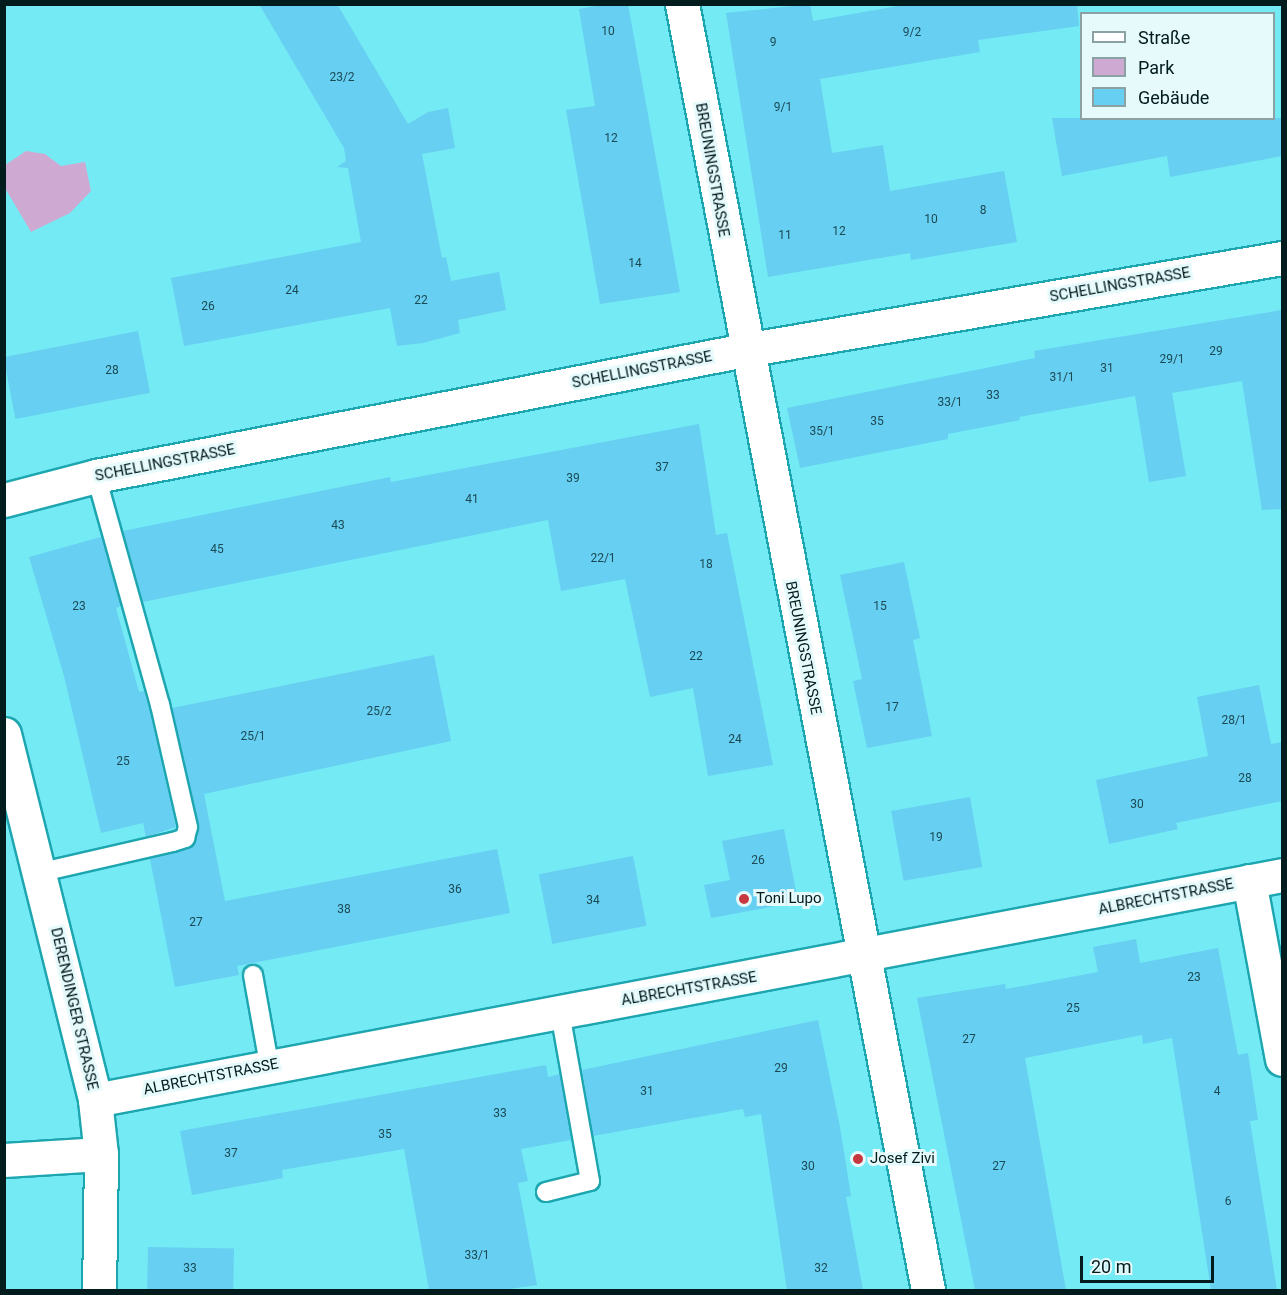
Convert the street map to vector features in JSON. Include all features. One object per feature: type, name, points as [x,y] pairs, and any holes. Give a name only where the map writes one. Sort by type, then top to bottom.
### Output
[{"type":"street","name":"BREUNINGSTRASSE","points":[[682,4],[745,350],[928,1290]]},
{"type":"street","name":"SCHELLINGSTRASSE","points":[[4,500],[96,476],[745,350],[1282,258]]},
{"type":"street","name":"DERENDINGER STRASSE","points":[[4,734],[42,872],[95,1100],[101,1154],[99,1290]]},
{"type":"street","name":"ALBRECHTSTRASSE","points":[[95,1100],[269,1065],[863,957],[1282,875]]},
{"type":"street","points":[[1249,881],[1282,1059]]},
{"type":"street","points":[[4,1160],[101,1154]]},
{"type":"lane","points":[[42,872],[173,842],[185,838],[188,827],[160,705],[96,476]]},
{"type":"lane","points":[[253,975],[269,1065]]},
{"type":"lane","points":[[546,1192],[590,1181],[560,1012]]},
{"type":"green space","points":[[26,151],[45,154],[61,166],[85,162],[91,191],[70,213],[31,232],[5,188],[5,165]]},
{"type":"building","points":[[259,4],[337,4],[408,124],[428,112],[448,108],[455,148],[422,154],[442,258],[446,257],[451,281],[499,272],[506,310],[458,320],[460,333],[423,343],[397,346],[390,308],[184,346],[171,278],[361,242],[348,168],[337,167],[346,161],[344,148]]},
{"type":"building","points":[[607,4],[628,4],[680,292],[600,304],[566,110],[595,106],[579,9]]},
{"type":"building","points":[[810,4],[813,21],[909,4],[1077,4],[1079,26],[978,40],[980,52],[820,79],[832,153],[883,145],[890,191],[1004,171],[1017,242],[911,260],[910,253],[768,277],[726,13]]},
{"type":"building","points":[[1052,118],[1275,120],[1275,118],[1282,118],[1282,156],[1170,177],[1167,156],[1062,176]]},
{"type":"building","points":[[1282,310],[1282,509],[1262,510],[1242,381],[1172,393],[1186,476],[1149,482],[1135,396],[1019,417],[1020,420],[948,434],[948,439],[800,468],[787,408],[1035,358],[1034,351]]},
{"type":"building","points":[[138,331],[150,393],[16,419],[4,357]]},
{"type":"building","points":[[699,424],[716,535],[727,533],[773,765],[708,776],[693,688],[650,697],[625,579],[561,591],[548,520],[143,602],[123,531],[390,477],[391,482]]},
{"type":"building","points":[[101,537],[121,606],[116,608],[139,692],[144,691],[150,712],[176,827],[146,837],[143,823],[101,833],[64,676],[29,557]]},
{"type":"building","points":[[904,562],[920,638],[913,640],[932,736],[867,748],[853,681],[862,679],[840,575]]},
{"type":"building","points":[[434,655],[451,741],[204,794],[225,901],[497,849],[510,913],[237,966],[239,975],[175,987],[150,859],[193,846],[199,825],[172,708]]},
{"type":"building","points":[[1259,685],[1271,744],[1282,742],[1282,801],[1176,823],[1178,829],[1109,844],[1096,780],[1208,756],[1197,697]]},
{"type":"building","points":[[970,797],[982,867],[904,881],[891,811]]},
{"type":"building","points":[[784,829],[798,902],[711,918],[704,885],[730,880],[722,841]]},
{"type":"building","points":[[633,856],[647,926],[552,944],[539,874]]},
{"type":"building","points":[[1136,939],[1140,963],[1218,948],[1238,1055],[1248,1053],[1258,1120],[1250,1121],[1277,1290],[1211,1290],[1172,1038],[1143,1044],[1142,1035],[1025,1058],[1066,1290],[975,1290],[917,998],[1005,984],[1006,989],[1098,972],[1093,947]]},
{"type":"building","points":[[818,1020],[840,1127],[851,1196],[846,1197],[863,1290],[787,1290],[761,1114],[745,1117],[743,1109],[593,1136],[582,1070]]},
{"type":"building","points":[[546,1065],[548,1077],[560,1074],[571,1140],[521,1149],[528,1181],[518,1183],[537,1285],[503,1290],[429,1290],[404,1149],[282,1170],[283,1178],[192,1195],[180,1131]]},
{"type":"building","points":[[148,1247],[234,1249],[233,1290],[147,1290]]},
{"type":"place","name":"Toni Lupo","points":[[744,899]]},
{"type":"place","name":"Josef Zivi","points":[[858,1159]]}]
